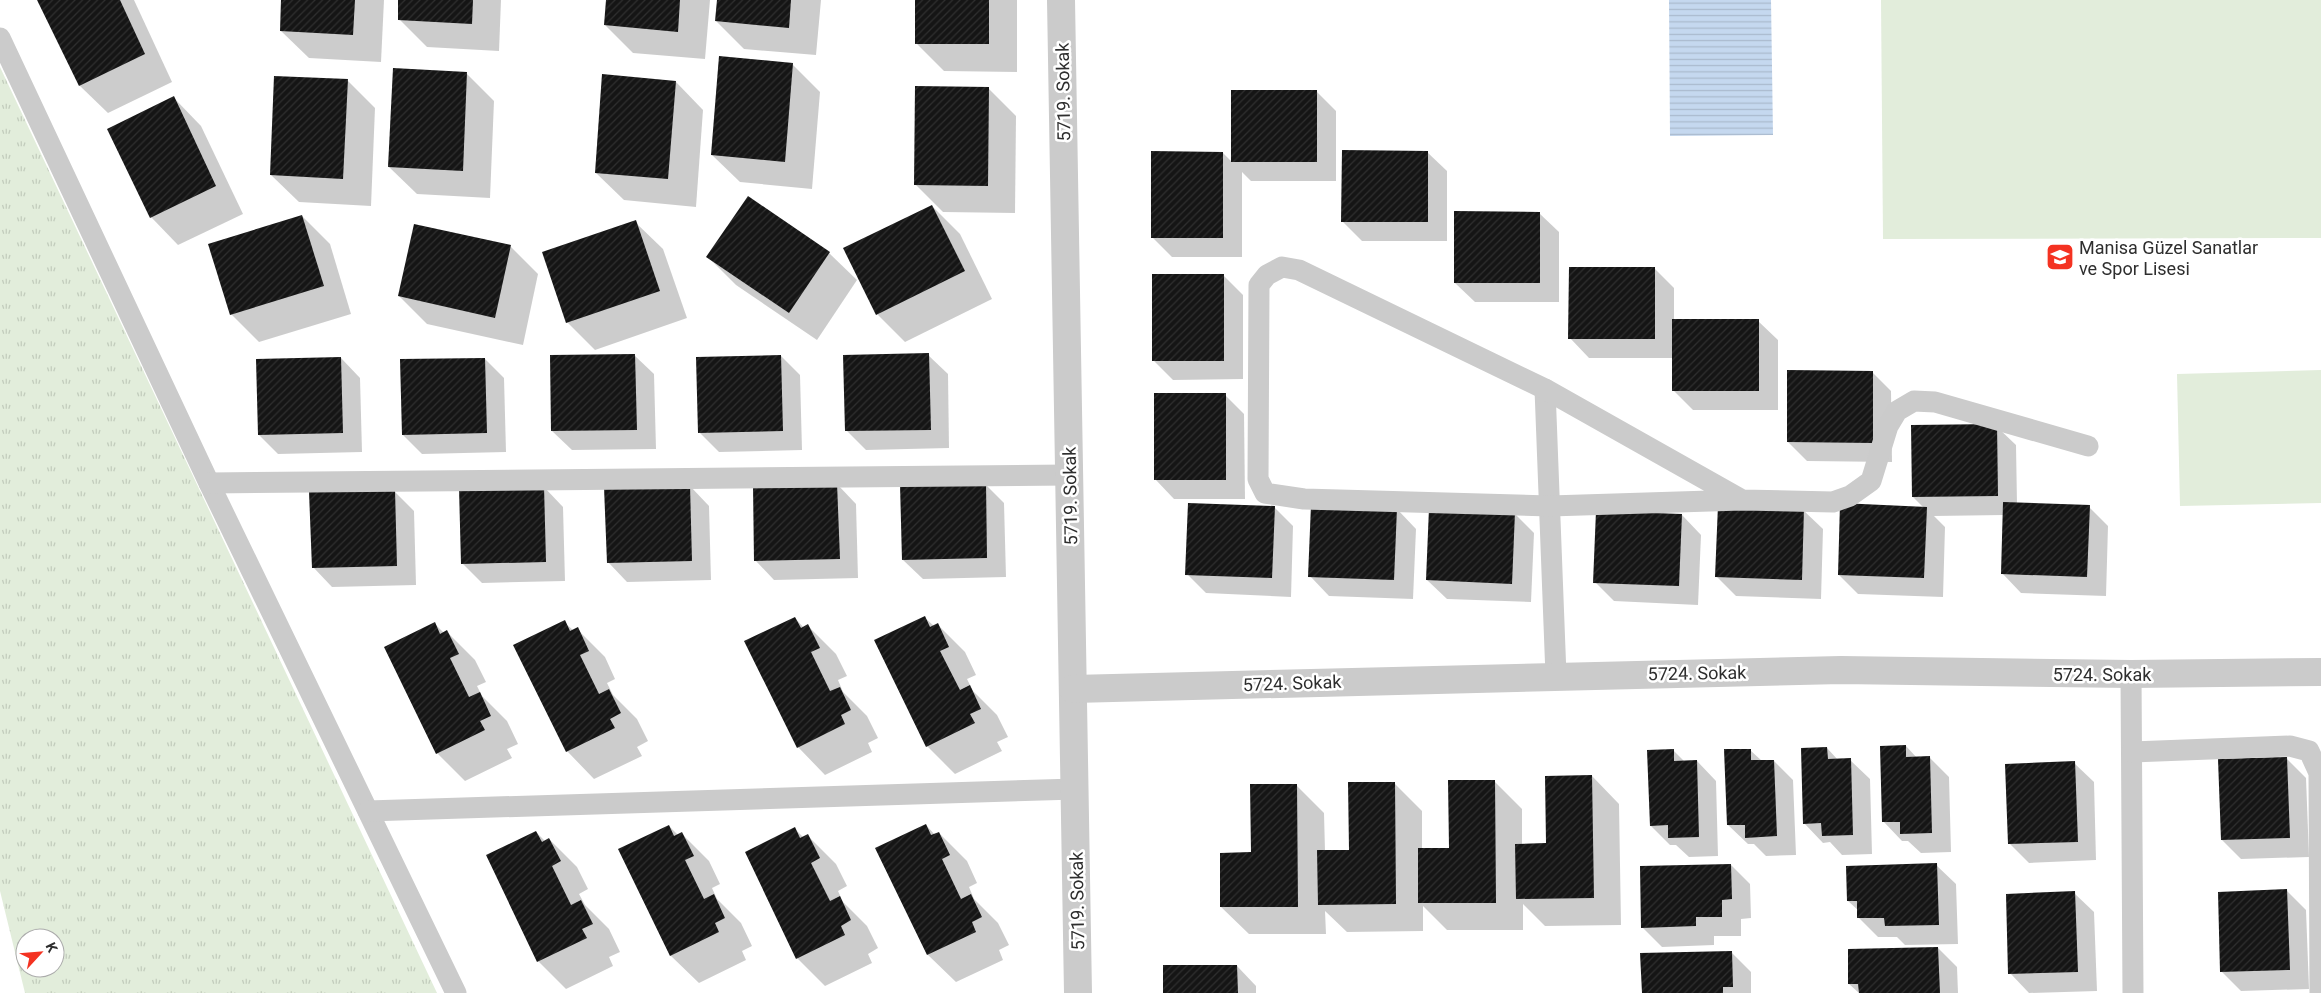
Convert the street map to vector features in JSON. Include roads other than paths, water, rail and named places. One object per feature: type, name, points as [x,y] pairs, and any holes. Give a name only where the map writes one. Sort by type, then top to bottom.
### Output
[{"type":"street","name":"5719. Sokak","points":[[1061,0],[1078,993]]},
{"type":"street","name":"5724. Sokak","points":[[1073,689],[1840,670],[2131,674],[2321,672]]},
{"type":"lane","points":[[0,38],[208,483],[456,993]]},
{"type":"lane","points":[[1742,500],[1545,389],[1298,270],[1282,267],[1267,275],[1259,285],[1258,479],[1265,493],[1304,498],[1550,506],[1742,500],[1833,502],[1850,496],[1871,481],[1888,426],[1897,411],[1914,401],[1935,402],[2088,446]]},
{"type":"lane","points":[[1545,389],[1556,676]]},
{"type":"lane","points":[[208,483],[1069,475]]},
{"type":"lane","points":[[2131,674],[2133,993]]},
{"type":"lane","points":[[2132,752],[2290,746],[2309,751],[2320,773],[2320,993]]},
{"type":"lane","points":[[368,810],[1076,790]]},
{"type":"water","points":[[1669,0],[1771,0],[1773,135],[1670,136]]},
{"type":"place","name":"Manisa Güzel Sanatlar ve Spor Lisesi","points":[[2060,257]]}]
